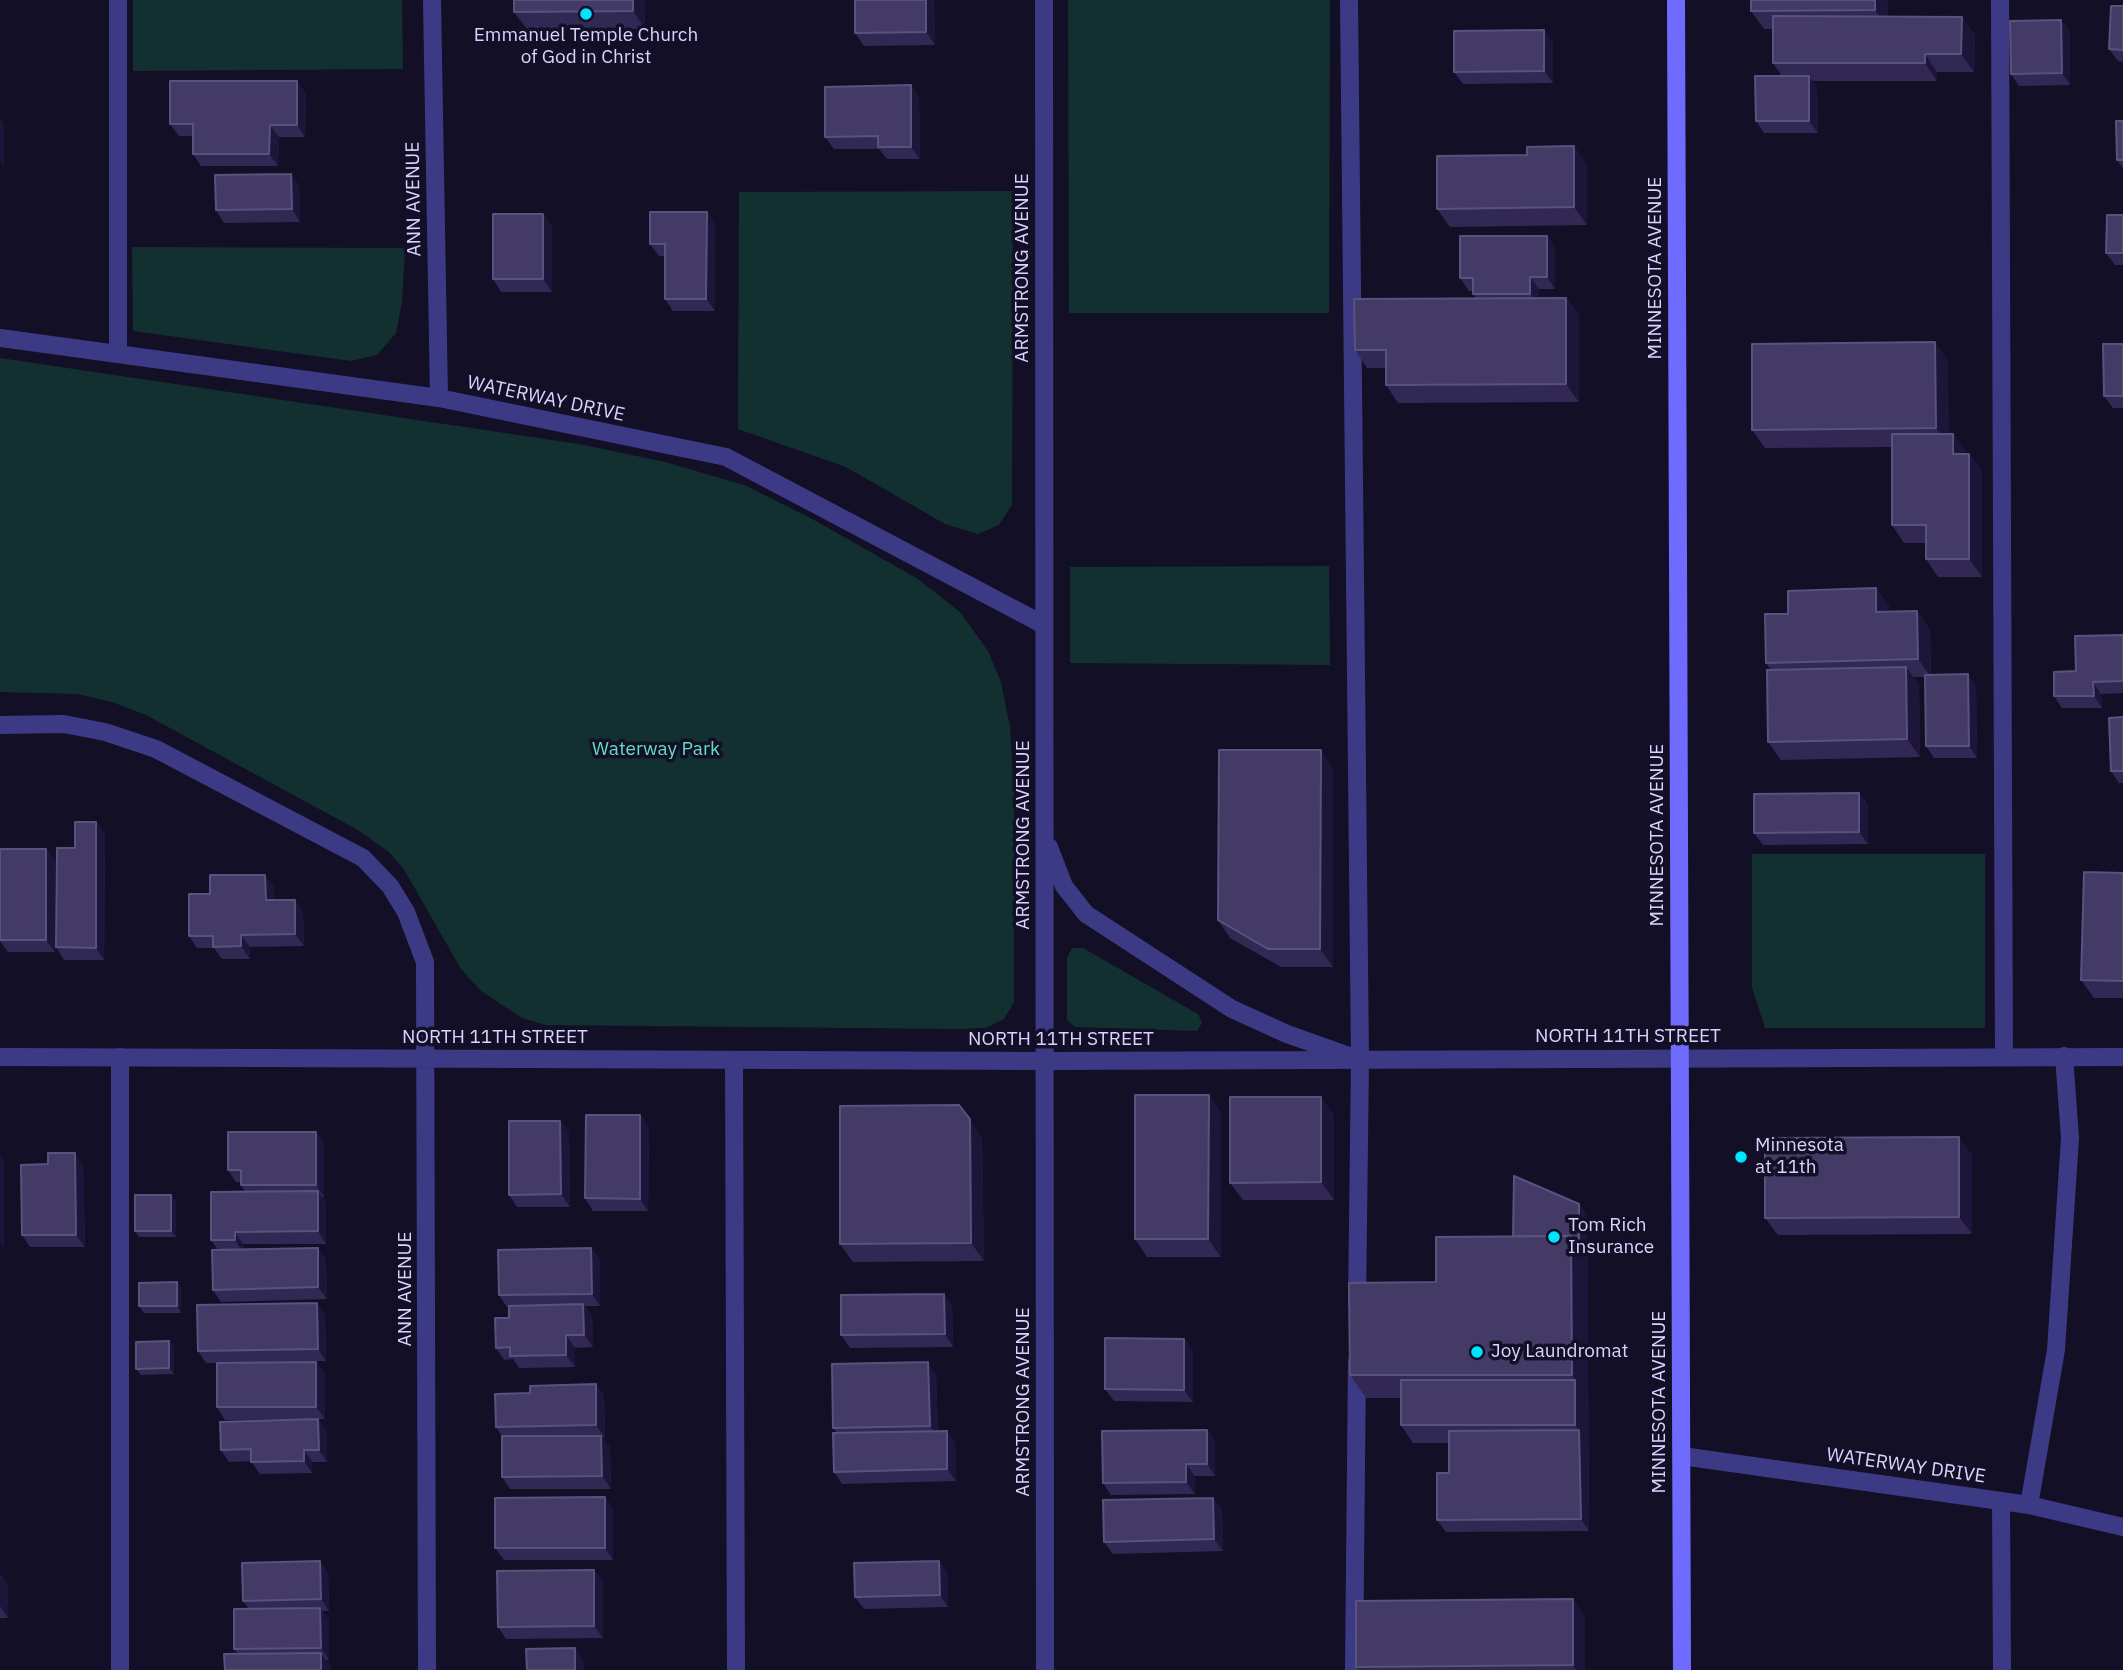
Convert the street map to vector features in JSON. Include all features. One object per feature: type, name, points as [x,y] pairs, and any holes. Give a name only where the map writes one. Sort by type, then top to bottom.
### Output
[{"type":"main road","name":"MINNESOTA AVENUE","points":[[1676,0],[1682,1670]]},
{"type":"street","points":[[118,0],[118,354]]},
{"type":"street","name":"ANN AVENUE","points":[[432,0],[439,398]]},
{"type":"street","name":"ARMSTRONG AVENUE","points":[[1044,0],[1045,1670]]},
{"type":"street","points":[[1349,0],[1360,1060],[1354,1670]]},
{"type":"street","points":[[2000,0],[2004,1056]]},
{"type":"street","name":"WATERWAY DRIVE","points":[[0,338],[439,398],[726,457],[1044,625]]},
{"type":"street","name":"ANN AVENUE","points":[[0,725],[64,724],[105,732],[156,748],[363,858],[390,886],[406,912],[425,962],[427,1670]]},
{"type":"street","points":[[1045,837],[1064,886],[1086,914],[1232,1009],[1287,1034],[1360,1060]]},
{"type":"street","points":[[2029,1505],[2056,1350],[2070,1138],[2064,1056]]},
{"type":"street","name":"NORTH 11TH STREET","points":[[0,1057],[1045,1062],[2123,1057]]},
{"type":"street","points":[[120,1058],[120,1670]]},
{"type":"street","points":[[734,1060],[736,1670]]},
{"type":"street","name":"WATERWAY DRIVE","points":[[1682,1456],[2029,1505],[2123,1527]]},
{"type":"street","points":[[2001,1501],[2001,1670]]},
{"type":"green space","points":[[133,0],[402,0],[403,69],[133,71]]},
{"type":"green space","points":[[1068,0],[1330,0],[1329,313],[1069,313]]},
{"type":"green space","points":[[1013,191],[1012,505],[999,525],[978,534],[945,524],[846,467],[738,429],[739,192]]},
{"type":"green space","points":[[132,247],[405,248],[402,302],[396,333],[377,355],[351,361],[133,331]]},
{"type":"green space","name":"Waterway Park","points":[[0,358],[579,444],[665,462],[744,485],[814,520],[918,579],[960,612],[988,651],[1001,682],[1010,727],[1014,795],[1014,1002],[1004,1019],[986,1028],[961,1029],[546,1025],[522,1018],[481,991],[461,969],[405,871],[389,852],[358,830],[146,715],[112,702],[77,694],[0,692]]},
{"type":"green space","points":[[1329,566],[1330,665],[1070,663],[1070,567]]},
{"type":"green space","points":[[1752,854],[1985,854],[1985,1028],[1765,1028],[1752,987]]},
{"type":"green space","points":[[1072,948],[1083,948],[1198,1014],[1202,1023],[1197,1031],[1075,1027],[1067,1020],[1067,958]]},
{"type":"building","points":[[514,0],[633,0],[633,11],[514,12]]},
{"type":"building","points":[[855,0],[926,0],[926,32],[855,33]]},
{"type":"building","points":[[1751,0],[1875,0],[1875,10],[1751,11]]},
{"type":"building","points":[[2111,6],[2123,6],[2123,50],[2109,49]]},
{"type":"building","points":[[1773,16],[1962,17],[1961,54],[1925,54],[1925,63],[1773,63]]},
{"type":"building","points":[[2061,20],[2062,73],[2011,74],[2010,21]]},
{"type":"building","points":[[1544,30],[1544,71],[1454,72],[1454,31]]},
{"type":"building","points":[[1755,76],[1809,76],[1809,121],[1756,121]]},
{"type":"building","points":[[170,81],[297,81],[297,125],[270,125],[269,154],[193,154],[193,124],[170,124]]},
{"type":"building","points":[[911,85],[911,147],[878,147],[878,136],[825,137],[825,87]]},
{"type":"building","points":[[2116,121],[2123,121],[2123,160],[2117,160]]},
{"type":"building","points":[[1574,146],[1574,207],[1437,209],[1437,156],[1527,155],[1527,147]]},
{"type":"building","points":[[291,174],[292,209],[216,210],[215,175]]},
{"type":"building","points":[[650,212],[707,212],[706,299],[665,299],[665,244],[650,244]]},
{"type":"building","points":[[493,214],[543,214],[543,279],[493,279]]},
{"type":"building","points":[[2107,215],[2123,215],[2123,253],[2106,253]]},
{"type":"building","points":[[1460,236],[1547,236],[1547,277],[1530,277],[1530,294],[1473,294],[1473,278],[1460,278]]},
{"type":"building","points":[[1566,298],[1566,384],[1386,385],[1386,350],[1355,350],[1354,299]]},
{"type":"building","points":[[1935,342],[1936,428],[1752,430],[1752,344]]},
{"type":"building","points":[[2103,344],[2123,344],[2123,396],[2104,396]]},
{"type":"building","points":[[1892,434],[1953,434],[1953,454],[1969,454],[1969,559],[1926,559],[1926,525],[1892,525]]},
{"type":"building","points":[[1876,588],[1876,612],[1917,611],[1918,659],[1766,663],[1765,614],[1788,614],[1788,591]]},
{"type":"building","points":[[2123,635],[2123,681],[2093,682],[2094,696],[2054,696],[2054,672],[2076,671],[2075,636]]},
{"type":"building","points":[[1906,667],[1907,739],[1768,742],[1767,670]]},
{"type":"building","points":[[1968,674],[1969,746],[1926,746],[1925,675]]},
{"type":"building","points":[[2123,717],[2123,771],[2111,771],[2109,718]]},
{"type":"building","points":[[1219,750],[1321,750],[1320,949],[1268,949],[1218,920]]},
{"type":"building","points":[[1859,793],[1859,832],[1754,833],[1754,794]]},
{"type":"building","points":[[75,822],[96,822],[96,948],[56,947],[57,848],[75,848]]},
{"type":"building","points":[[0,849],[46,849],[46,940],[0,940]]},
{"type":"building","points":[[2084,872],[2123,873],[2123,981],[2081,980]]},
{"type":"building","points":[[210,875],[265,875],[266,900],[295,900],[295,934],[241,935],[241,946],[213,947],[213,936],[189,936],[189,894],[210,894]]},
{"type":"building","points":[[1135,1095],[1209,1095],[1208,1239],[1135,1239]]},
{"type":"building","points":[[1230,1097],[1321,1097],[1321,1182],[1230,1183]]},
{"type":"building","points":[[959,1105],[970,1119],[971,1243],[840,1244],[840,1106]]},
{"type":"building","points":[[586,1115],[640,1115],[640,1199],[585,1198]]},
{"type":"building","points":[[509,1121],[560,1121],[561,1194],[509,1195]]},
{"type":"building","points":[[228,1132],[316,1132],[316,1185],[241,1185],[241,1170],[228,1170]]},
{"type":"building","points":[[1959,1137],[1959,1217],[1765,1218],[1765,1138]]},
{"type":"building","points":[[48,1153],[75,1153],[76,1235],[22,1235],[21,1165],[48,1164]]},
{"type":"building","points":[[1514,1176],[1579,1204],[1579,1247],[1571,1236],[1513,1236]]},
{"type":"building","points":[[318,1191],[318,1231],[235,1232],[235,1240],[211,1240],[211,1192]]},
{"type":"building","points":[[135,1195],[171,1195],[171,1231],[135,1231]]},
{"type":"building","name":"Joy Laundromat","points":[[1571,1236],[1572,1375],[1350,1375],[1349,1283],[1436,1282],[1436,1237]]},
{"type":"building","points":[[318,1248],[318,1287],[213,1290],[212,1250]]},
{"type":"building","points":[[591,1248],[592,1294],[499,1295],[498,1250]]},
{"type":"building","points":[[177,1282],[177,1306],[139,1306],[139,1283]]},
{"type":"building","points":[[944,1294],[945,1334],[841,1335],[841,1295]]},
{"type":"building","points":[[317,1303],[318,1349],[198,1351],[197,1305]]},
{"type":"building","points":[[583,1304],[584,1335],[566,1335],[566,1355],[510,1356],[510,1347],[496,1348],[495,1318],[509,1318],[509,1306]]},
{"type":"building","points":[[1105,1338],[1184,1339],[1184,1390],[1105,1389]]},
{"type":"building","points":[[169,1341],[169,1368],[136,1369],[136,1342]]},
{"type":"building","points":[[316,1362],[316,1407],[217,1407],[217,1363]]},
{"type":"building","points":[[928,1362],[930,1426],[833,1428],[832,1364]]},
{"type":"building","points":[[1401,1380],[1575,1380],[1575,1425],[1401,1425]]},
{"type":"building","points":[[596,1384],[596,1425],[496,1427],[495,1394],[530,1393],[530,1386]]},
{"type":"building","points":[[318,1419],[319,1450],[304,1450],[304,1461],[251,1462],[251,1449],[221,1450],[220,1422]]},
{"type":"building","points":[[1207,1430],[1207,1464],[1186,1464],[1186,1482],[1103,1483],[1102,1431]]},
{"type":"building","points":[[1579,1430],[1581,1519],[1437,1520],[1437,1473],[1449,1473],[1449,1431]]},
{"type":"building","points":[[947,1431],[947,1469],[834,1472],[833,1433]]},
{"type":"building","points":[[502,1436],[601,1436],[602,1476],[502,1477]]},
{"type":"building","points":[[605,1497],[605,1548],[495,1548],[495,1498]]},
{"type":"building","points":[[1213,1498],[1214,1539],[1104,1542],[1103,1500]]},
{"type":"building","points":[[320,1561],[321,1599],[243,1601],[242,1563]]},
{"type":"building","points":[[939,1561],[940,1595],[855,1597],[854,1563]]},
{"type":"building","points":[[594,1570],[594,1626],[498,1627],[497,1571]]},
{"type":"building","points":[[1573,1599],[1573,1665],[1356,1667],[1356,1601]]},
{"type":"building","points":[[320,1608],[321,1648],[234,1649],[234,1609]]},
{"type":"building","points":[[575,1648],[575,1670],[527,1670],[526,1649]]},
{"type":"building","points":[[321,1653],[321,1670],[225,1670],[224,1654]]},
{"type":"place","name":"Emmanuel Temple Church of God in Christ","points":[[586,14]]},
{"type":"place","name":"Minnesota at 11th","points":[[1741,1157]]},
{"type":"place","name":"Tom Rich Insurance","points":[[1554,1237]]},
{"type":"place","name":"Joy Laundromat","points":[[1477,1352]]}]
